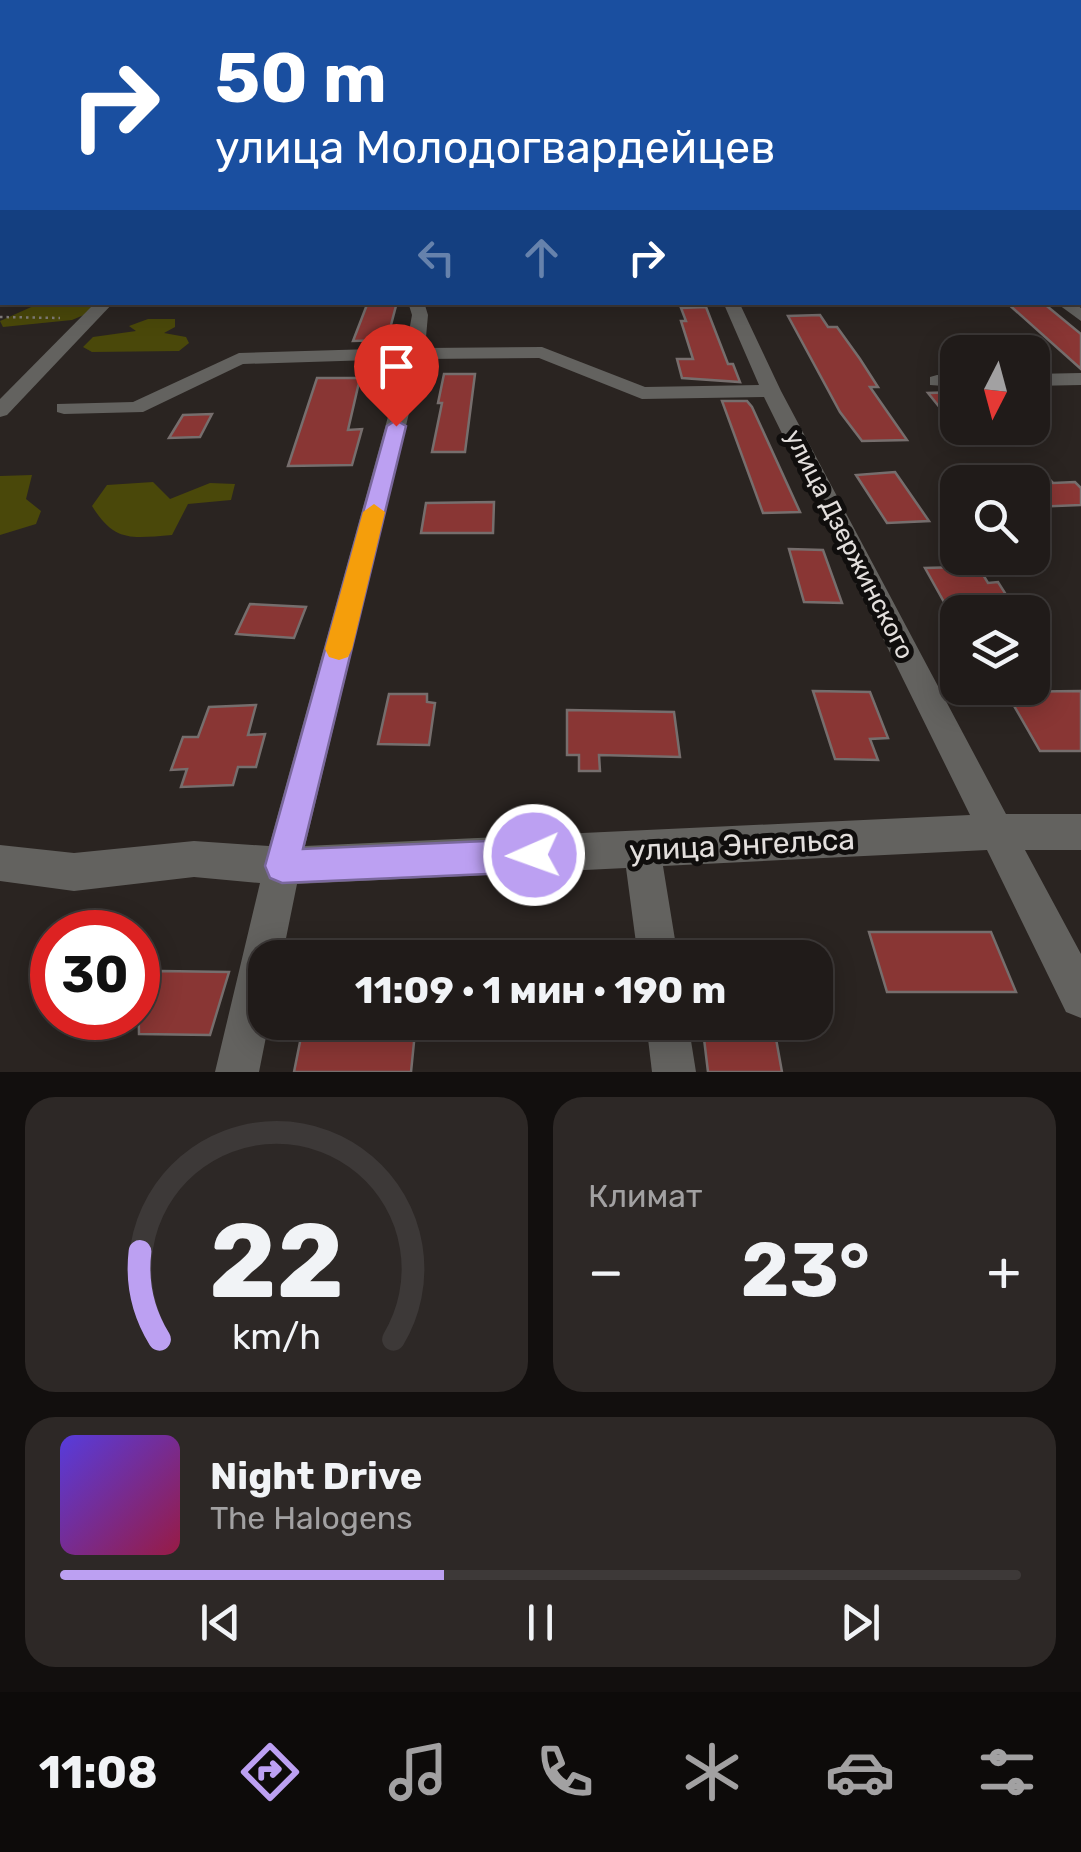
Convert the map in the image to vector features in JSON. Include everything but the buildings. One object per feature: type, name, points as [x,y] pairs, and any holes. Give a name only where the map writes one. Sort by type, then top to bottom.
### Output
[{"type":"street","points":[[237,1072],[282,866],[415,352],[420,314],[417,305]]},
{"type":"street","name":"улица Дзержинского","points":[[732,305],[771,391],[1081,997]]},
{"type":"street","points":[[0,412],[100,310]]},
{"type":"street","points":[[64,408],[136,408],[239,359],[415,352],[542,352],[642,393],[771,391]]},
{"type":"street","points":[[1050,380],[1081,379]]},
{"type":"street","name":"улица Энгельса","points":[[0,863],[74,872],[194,859],[282,866],[998,832],[1081,832]]},
{"type":"street","points":[[642,850],[655,940]]},
{"type":"street","points":[[670,1040],[674,1072]]},
{"type":"path","points":[[0,317],[100,310]]},
{"type":"shaded area","points":[[36,305],[91,305],[91,312],[72,320],[3,327],[0,321]]},
{"type":"shaded area","points":[[148,319],[175,319],[175,327],[164,333],[186,337],[189,343],[179,351],[92,352],[83,347],[93,337],[136,331],[129,326]]},
{"type":"shaded area","points":[[32,475],[26,499],[41,511],[36,524],[0,535],[0,476]]},
{"type":"shaded area","points":[[153,482],[170,499],[210,483],[235,484],[231,500],[188,504],[172,535],[126,536],[109,527],[92,506],[107,485]]},
{"type":"slow traffic","points":[[339,649],[374,512]]},
{"type":"route","points":[[396,426],[282,866],[534,855]]}]
